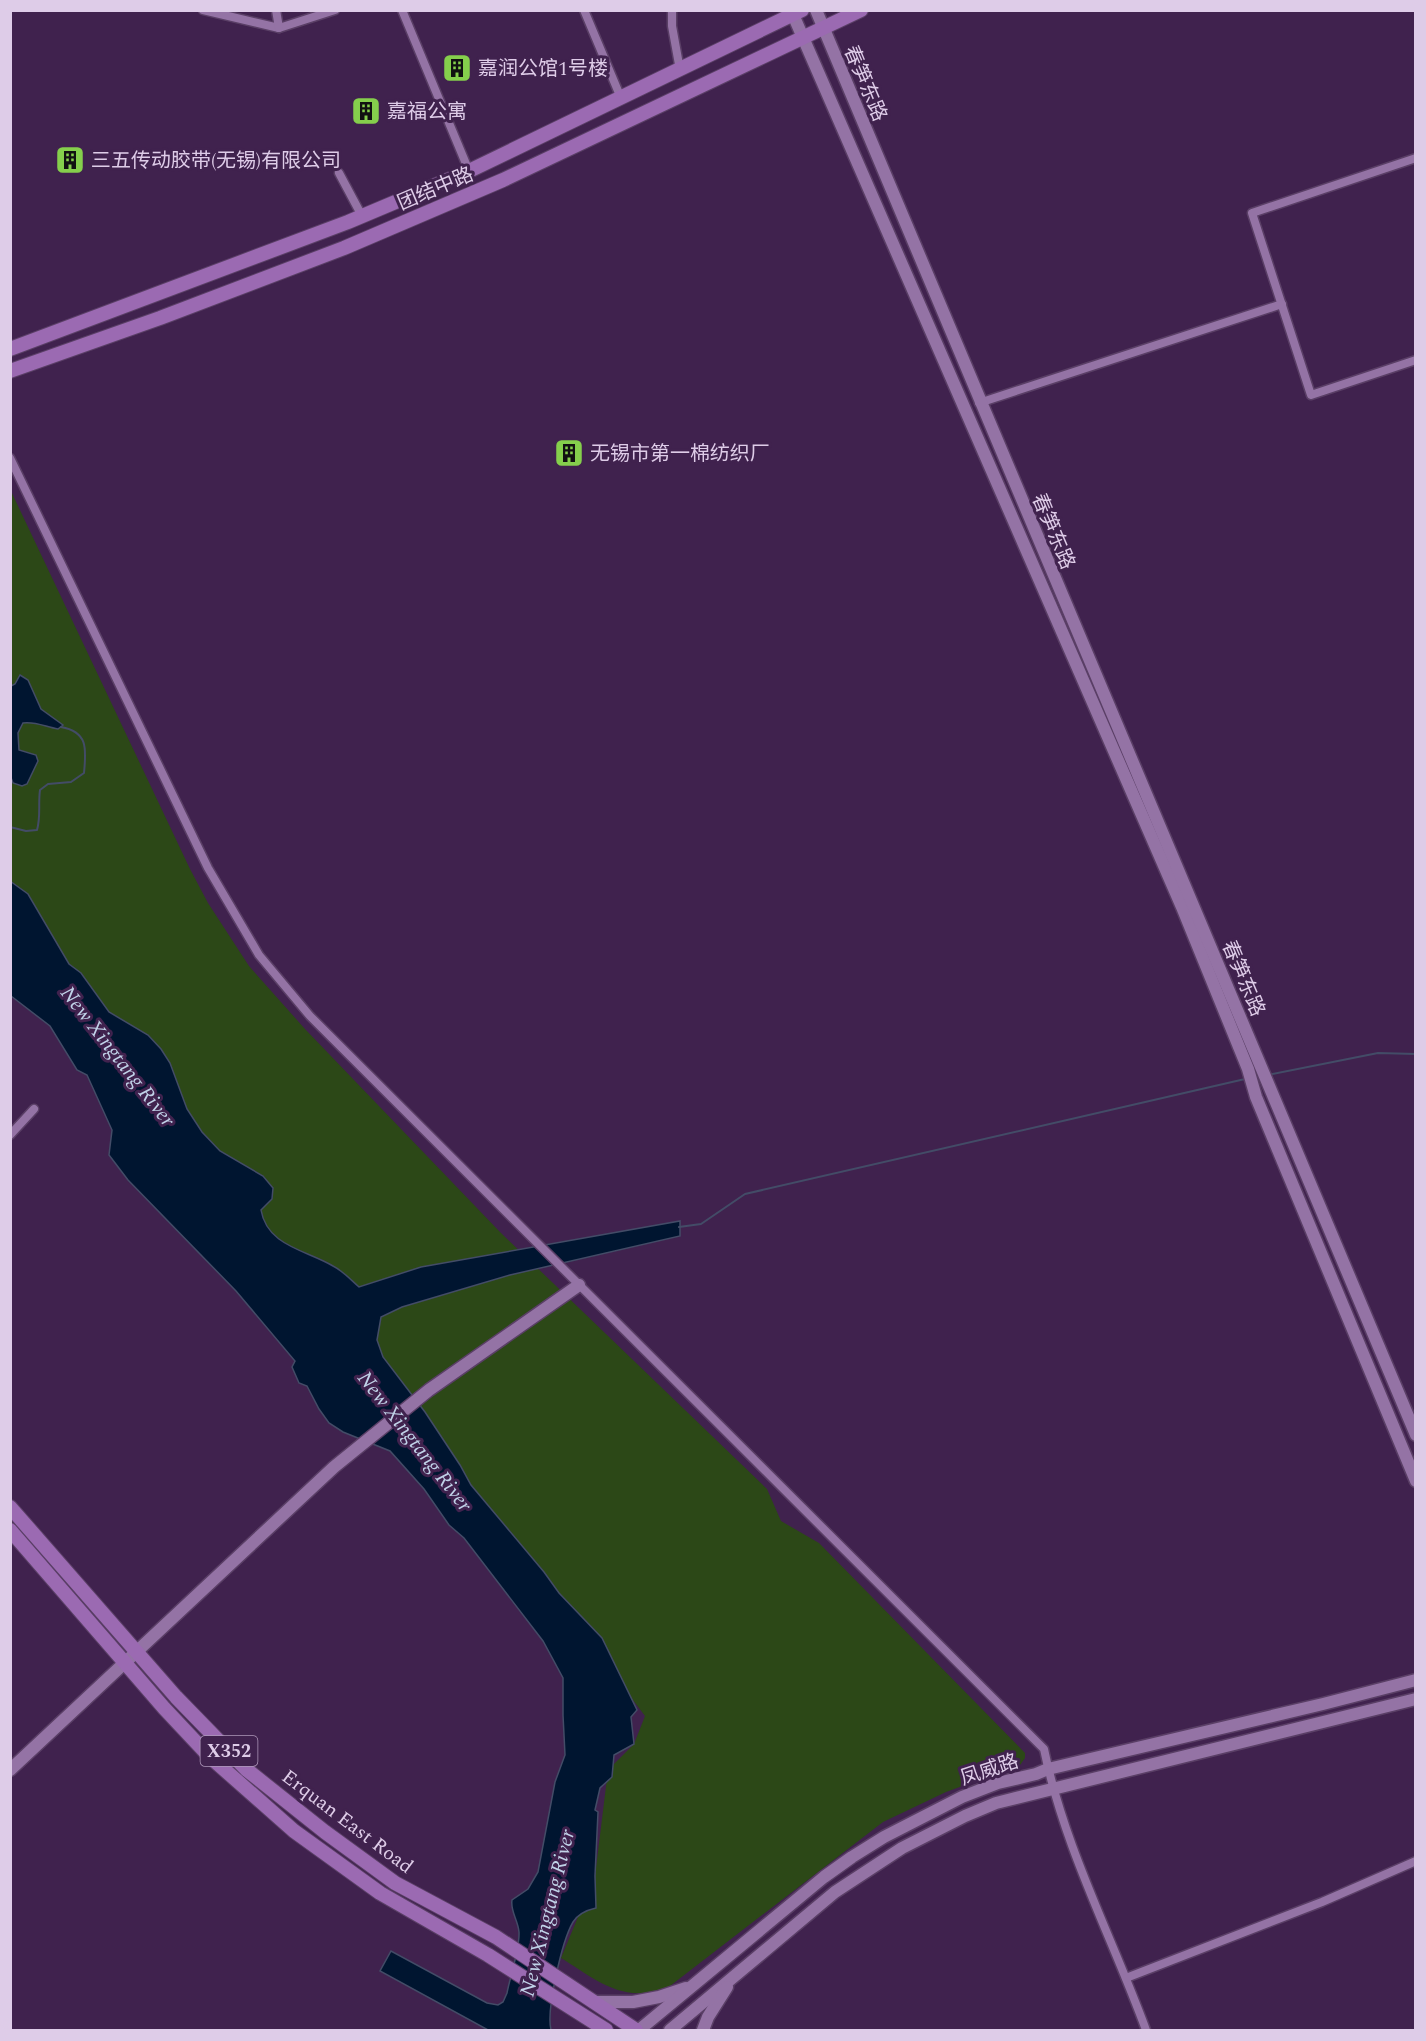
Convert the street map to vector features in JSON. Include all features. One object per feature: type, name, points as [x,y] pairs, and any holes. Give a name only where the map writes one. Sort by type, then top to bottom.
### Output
[{"type":"main road","name":"春笋东路","points":[[816,10],[1254,1067]]},
{"type":"main road","name":"团结中路","points":[[10,371],[160,318],[344,248],[503,180],[861,10]]},
{"type":"main road","name":"团结中路","points":[[10,349],[362,216],[469,171],[795,12]]},
{"type":"main road","name":"春笋东路","points":[[795,12],[803,37],[1254,1067]]},
{"type":"main road","points":[[1254,1067],[1272,1094],[1416,1436]]},
{"type":"main road","points":[[1254,1067],[1256,1097],[1416,1480]]},
{"type":"main road","points":[[10,1770],[334,1467],[429,1390],[579,1285]]},
{"type":"main road","name":"Erquan East Road","points":[[10,1508],[176,1697],[248,1770],[325,1832],[395,1883],[495,1937],[637,2031]]},
{"type":"main road","name":"Erquan East Road","points":[[10,1530],[209,1756],[294,1831],[380,1893],[488,1955],[606,2031]]},
{"type":"main road","name":"凤威路","points":[[637,2031],[824,1877],[884,1837],[962,1797],[998,1783],[1048,1769],[1416,1680]]},
{"type":"main road","name":"凤威路","points":[[670,2031],[835,1892],[902,1848],[965,1816],[996,1803],[1416,1698]]},
{"type":"main road","points":[[703,2031],[708,2017],[733,1978]]},
{"type":"main road","points":[[593,2002],[612,2000],[633,2002],[675,1992],[695,1984]]},
{"type":"street","points":[[203,10],[279,28],[309,14],[335,11]]},
{"type":"street","points":[[276,10],[279,28]]},
{"type":"street","points":[[402,10],[469,171]]},
{"type":"street","points":[[584,10],[621,98]]},
{"type":"street","points":[[672,10],[672,26],[680,70]]},
{"type":"street","points":[[1416,158],[1252,213],[1311,395],[1416,360]]},
{"type":"street","points":[[339,173],[362,216]]},
{"type":"street","points":[[979,403],[1282,304]]},
{"type":"street","points":[[10,458],[208,868],[259,955],[309,1016],[1044,1749],[1053,1789],[1069,1840],[1146,2031]]},
{"type":"street","points":[[10,1135],[34,1109]]},
{"type":"street","points":[[1125,1978],[1322,1902],[1416,1862]]},
{"type":"green space","points":[[10,489],[190,869],[208,903],[249,966],[305,1029],[500,1232],[767,1489],[781,1521],[819,1543],[1025,1753],[1025,1758],[1020,1765],[946,1792],[883,1822],[670,1986],[645,1993],[631,1993],[599,1982],[561,1958],[595,1876],[608,1770],[634,1744],[645,1716],[471,1485],[425,1412],[382,1357],[377,1340],[381,1317],[334,1266],[290,1246],[272,1232],[265,1223],[261,1210],[271,1199],[273,1188],[263,1176],[220,1151],[202,1132],[187,1109],[170,1064],[125,1022],[109,1012],[81,973],[69,964],[28,894],[11,881]]},
{"type":"water","points":[[20,675],[28,680],[41,709],[63,725],[58,729],[36,723],[23,723],[18,733],[19,750],[36,755],[38,761],[27,784],[22,786],[13,783],[10,775],[11,686],[15,684]]},
{"type":"water","name":"New Xingtang River","points":[[10,881],[28,894],[69,964],[81,973],[109,1012],[148,1035],[161,1049],[170,1063],[187,1109],[202,1132],[220,1151],[263,1176],[273,1188],[272,1199],[261,1210],[271,1232],[289,1246],[337,1268],[359,1287],[421,1267],[680,1221],[680,1236],[510,1275],[402,1307],[381,1317],[377,1340],[383,1357],[425,1412],[471,1485],[559,1593],[602,1638],[637,1710],[631,1717],[634,1744],[614,1755],[612,1777],[600,1788],[595,1810],[598,1812],[596,1908],[577,1917],[569,1931],[553,1992],[551,2030],[488,2030],[380,1971],[391,1951],[487,2003],[498,2005],[503,2002],[519,1939],[512,1900],[528,1889],[538,1872],[555,1782],[565,1755],[563,1678],[543,1641],[464,1538],[449,1525],[424,1489],[390,1451],[343,1432],[329,1423],[307,1386],[299,1383],[292,1367],[295,1361],[236,1291],[128,1180],[109,1155],[112,1130],[87,1075],[77,1070],[50,1026],[11,996]]},
{"type":"waterway","points":[[10,827],[26,831],[37,830],[40,790],[48,784],[71,782],[84,773],[84,743],[77,733],[61,727]]},
{"type":"waterway","points":[[1268,1075],[1378,1053],[1416,1054]]},
{"type":"waterway","points":[[679,1227],[701,1224],[745,1194],[1245,1079]]},
{"type":"place","name":"嘉润公馆1号楼","points":[[457,68]]},
{"type":"place","name":"嘉福公寓","points":[[366,111]]},
{"type":"place","name":"三五传动胶带(无锡)有限公司","points":[[70,160]]},
{"type":"place","name":"无锡市第一棉纺织厂","points":[[569,453]]}]
